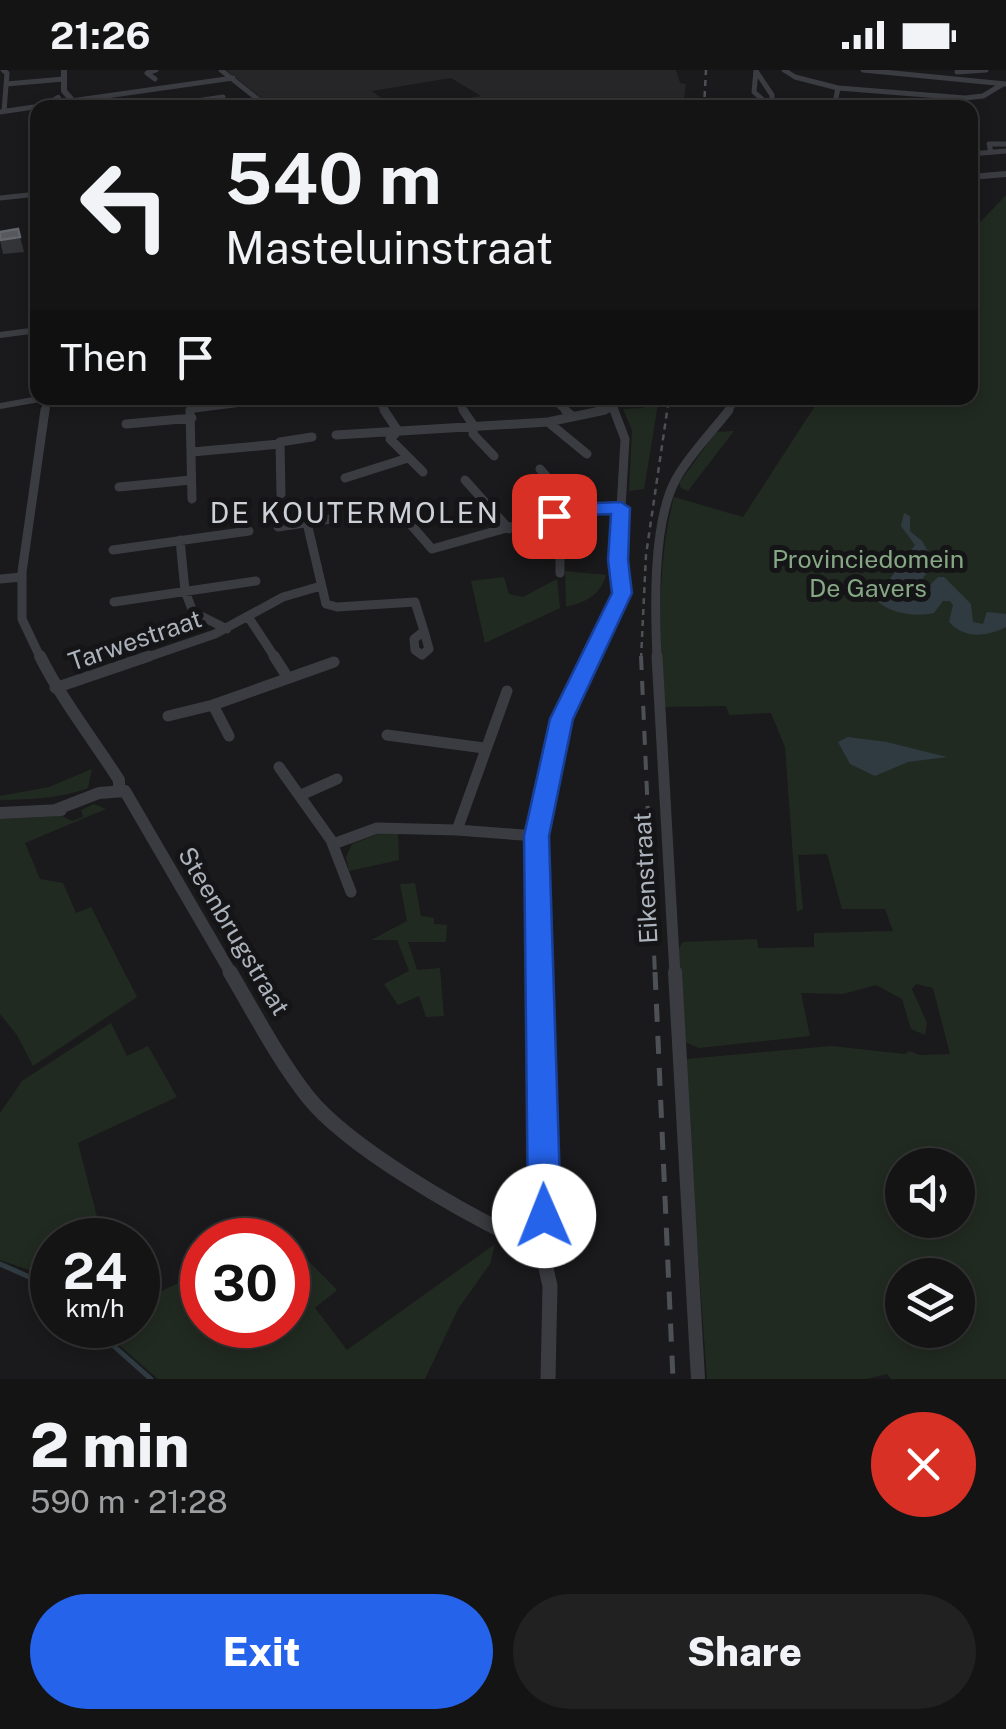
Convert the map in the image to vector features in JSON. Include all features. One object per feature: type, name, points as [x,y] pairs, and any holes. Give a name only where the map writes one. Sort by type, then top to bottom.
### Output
[{"type":"street","points":[[63,100],[64,70]]},
{"type":"street","points":[[154,70],[147,73],[154,79]]},
{"type":"street","points":[[221,70],[259,100]]},
{"type":"street","points":[[784,70],[790,76],[823,81],[838,88],[918,95],[976,97],[1004,84]]},
{"type":"street","points":[[862,70],[1004,84]]},
{"type":"street","points":[[938,75],[986,70]]},
{"type":"street","points":[[756,71],[754,92],[763,100]]},
{"type":"street","points":[[756,71],[772,100]]},
{"type":"street","points":[[3,72],[6,84],[2,111],[30,107]]},
{"type":"street","points":[[71,100],[232,78]]},
{"type":"street","points":[[6,84],[64,79]]},
{"type":"street","points":[[836,100],[838,88]]},
{"type":"street","points":[[135,92],[142,100]]},
{"type":"street","points":[[918,95],[918,100]]},
{"type":"street","points":[[203,100],[222,97]]},
{"type":"street","points":[[978,153],[1006,147]]},
{"type":"street","points":[[978,176],[1006,174]]},
{"type":"street","points":[[0,198],[30,195]]},
{"type":"street","points":[[0,335],[30,331]]},
{"type":"street","points":[[0,406],[30,401]]},
{"type":"street","points":[[0,813],[55,810],[117,794],[119,780],[74,709],[55,688],[22,619],[26,608],[22,576],[45,405]]},
{"type":"street","points":[[191,405],[192,499]]},
{"type":"street","points":[[126,424],[242,405]]},
{"type":"street","points":[[381,405],[398,432]]},
{"type":"street","points":[[460,405],[474,426],[473,434],[494,456]]},
{"type":"street","points":[[559,405],[572,416]]},
{"type":"street","points":[[548,1379],[549,1284],[538,1233],[544,1216],[544,1198],[536,836],[562,719],[620,600],[625,439],[612,405]]},
{"type":"street","name":"Eikenstraat","points":[[698,1379],[655,615],[663,524],[675,480],[733,405]]},
{"type":"street","points":[[336,435],[548,422],[614,408]]},
{"type":"street","points":[[548,422],[587,454]]},
{"type":"street","points":[[398,432],[390,439],[423,472]]},
{"type":"street","points":[[192,452],[280,444],[286,439],[312,436]]},
{"type":"street","points":[[280,444],[280,494]]},
{"type":"street","points":[[345,478],[408,458]]},
{"type":"street","points":[[540,469],[574,509]]},
{"type":"street","points":[[119,487],[191,480]]},
{"type":"street","points":[[465,480],[509,529]]},
{"type":"street","points":[[392,503],[432,550],[574,509],[621,508]]},
{"type":"street","points":[[278,527],[331,519]]},
{"type":"street","points":[[543,519],[560,553],[560,573]]},
{"type":"street","points":[[306,523],[326,604],[337,607],[415,602],[426,629]]},
{"type":"street","points":[[113,550],[250,531]]},
{"type":"street","name":"Tarwestraat","points":[[180,540],[185,592],[193,612],[227,628]]},
{"type":"street","points":[[0,578],[22,576]]},
{"type":"street","name":"Tarwestraat","points":[[114,602],[256,582]]},
{"type":"street","name":"Tarwestraat","points":[[55,688],[227,628],[283,597],[321,586]]},
{"type":"street","points":[[249,618],[288,678]]},
{"type":"street","points":[[168,716],[200,705],[213,705],[334,662]]},
{"type":"street","points":[[457,830],[506,691]]},
{"type":"street","points":[[213,705],[229,736]]},
{"type":"street","points":[[387,735],[484,748]]},
{"type":"street","points":[[279,767],[336,843],[352,892]]},
{"type":"street","points":[[301,795],[337,779]]},
{"type":"street","name":"Steenbrugstraat","points":[[117,794],[132,807],[275,1049],[310,1100],[375,1154],[488,1224],[519,1239],[538,1233]]},
{"type":"street","points":[[336,843],[377,828],[536,836]]},
{"type":"shaded area","points":[[226,70],[676,70],[680,83],[686,84],[684,100],[458,100],[481,96],[451,78],[372,91],[384,100],[264,100]]},
{"type":"shaded area","points":[[904,513],[910,516],[910,531],[922,541],[934,562],[909,599],[914,601],[938,577],[944,577],[971,604],[973,622],[983,624],[987,612],[1006,614],[1006,627],[983,634],[955,628],[949,622],[953,605],[950,601],[943,601],[934,613],[919,615],[897,612],[877,601],[915,545],[901,526]]},
{"type":"shaded area","points":[[848,737],[947,757],[908,762],[875,776],[850,764],[838,742]]},
{"type":"green space","name":"Provinciedomein De Gavers","points":[[1006,195],[1006,1379],[891,1379],[887,1374],[866,1379],[707,1379],[685,1076],[687,1059],[831,1046],[905,1054],[950,1054],[933,988],[916,984],[912,989],[927,1023],[925,1035],[911,1029],[902,999],[876,985],[843,994],[801,993],[810,1036],[699,1048],[685,1042],[677,951],[683,942],[757,939],[758,948],[814,947],[814,933],[893,931],[885,909],[842,909],[827,854],[798,855],[803,909],[797,912],[785,747],[771,713],[729,715],[726,706],[663,707],[662,575],[674,497],[743,517],[815,406],[812,405],[978,405],[978,225]]},
{"type":"green space","points":[[658,405],[644,489],[629,491],[632,430],[623,409]]},
{"type":"green space","points":[[734,431],[688,491],[681,488],[679,483],[716,432]]},
{"type":"green space","points":[[565,571],[606,575],[591,597],[566,607]]},
{"type":"green space","points":[[504,577],[509,594],[523,597],[557,579],[560,608],[485,643],[471,581]]},
{"type":"green space","points":[[92,769],[88,788],[77,792],[0,800],[0,796],[49,787]]},
{"type":"green space","points":[[94,804],[106,809],[25,843],[40,879],[63,883],[76,913],[91,907],[137,997],[33,1066],[17,1035],[0,1014],[0,819],[62,816],[72,821],[83,817],[81,810]]},
{"type":"green space","points":[[398,832],[399,860],[349,871],[346,857],[352,844],[381,833]]},
{"type":"green space","points":[[415,883],[421,916],[434,918],[434,924],[447,925],[446,942],[408,942],[417,970],[440,968],[444,1016],[426,1017],[419,996],[398,1005],[384,984],[409,971],[397,940],[371,940],[407,921],[400,884]]},
{"type":"green space","points":[[111,1023],[127,1056],[148,1046],[177,1097],[78,1143],[97,1218],[30,1218],[30,1270],[0,1260],[0,1113],[22,1081]]},
{"type":"green space","points":[[495,1244],[490,1264],[458,1309],[425,1379],[158,1379],[122,1348],[160,1348],[160,1292],[180,1282],[180,1348],[310,1348],[310,1262],[337,1290],[315,1308],[347,1350]]},
{"type":"building","points":[[18,229],[20,237],[0,240],[0,232]]},
{"type":"waterway","points":[[0,1264],[30,1277]]},
{"type":"waterway","points":[[116,1348],[151,1379]]},
{"type":"railway","points":[[704,100],[706,70]]},
{"type":"railway","points":[[641,658],[646,555],[668,405]]},
{"type":"railway","points":[[641,658],[655,975]]},
{"type":"railway","points":[[655,972],[673,1379]]},
{"type":"district","name":"DE KOUTERMOLEN","points":[[355,512]]},
{"type":"route","points":[[544,1216],[536,836],[562,719],[622,593],[618,560],[621,508],[574,509],[554,516]]}]
